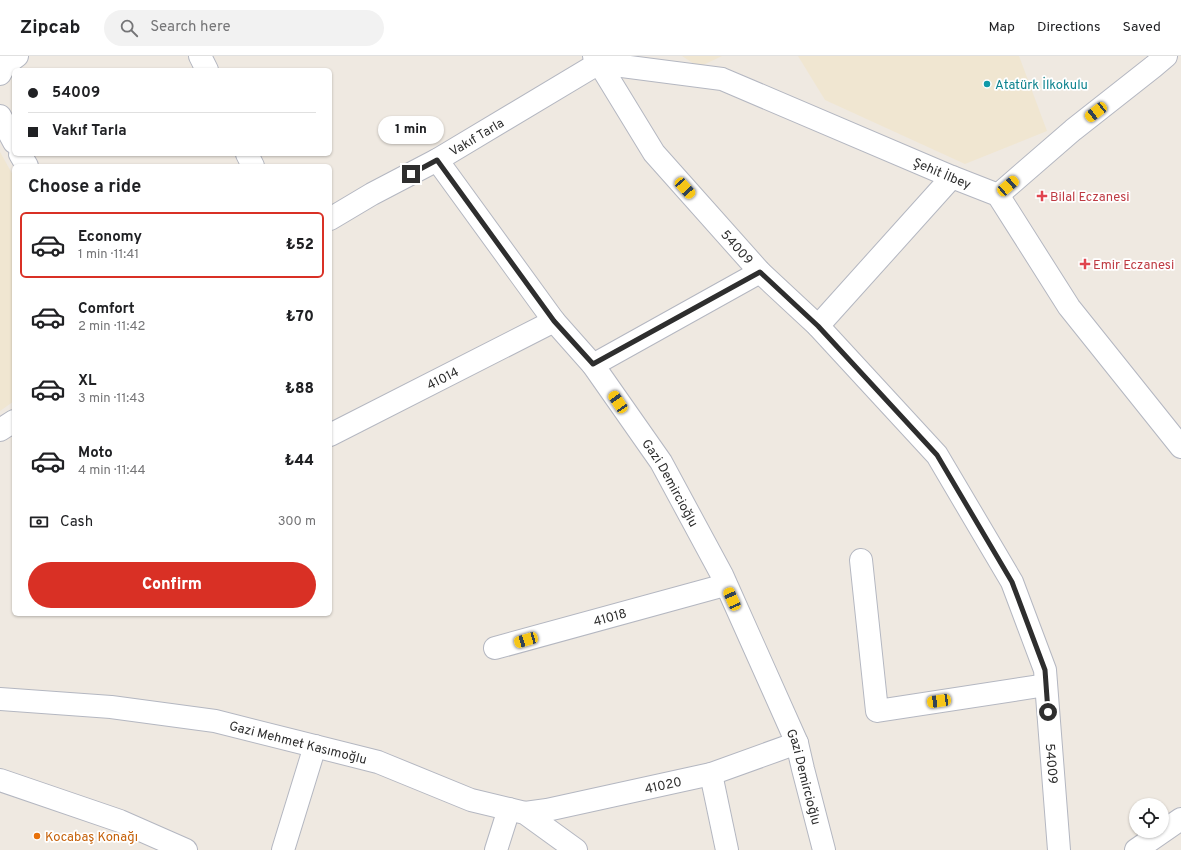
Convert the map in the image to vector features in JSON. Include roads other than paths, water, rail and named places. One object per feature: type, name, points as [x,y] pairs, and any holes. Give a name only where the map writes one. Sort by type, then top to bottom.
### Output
[{"type":"street","points":[[0,74],[5,65],[17,56]]},
{"type":"street","points":[[200,56],[206,68]]},
{"type":"street","points":[[1166,56],[1073,130],[998,195],[1069,306],[1181,447]]},
{"type":"street","name":"Şehit İlbey","points":[[596,59],[722,78],[952,177],[998,195]]},
{"type":"street","name":"Vakıf Tarla","points":[[332,218],[372,194],[437,160],[596,59]]},
{"type":"street","name":"54009","points":[[596,59],[654,153],[760,272],[818,326],[937,455],[1012,582],[1045,670],[1058,850]]},
{"type":"street","points":[[0,116],[12,138]]},
{"type":"street","name":"Gazi Demircioğlu","points":[[437,160],[554,321],[593,364],[661,462],[722,575],[725,585],[797,743],[824,850]]},
{"type":"street","points":[[818,326],[952,177]]},
{"type":"street","points":[[593,364],[760,272]]},
{"type":"street","name":"41014","points":[[332,434],[554,321]]},
{"type":"street","points":[[0,430],[12,422]]},
{"type":"street","points":[[861,560],[877,711],[1046,685]]},
{"type":"street","name":"41018","points":[[495,648],[725,585]]},
{"type":"street","name":"Gazi Mehmet Kasımoğlu","points":[[0,699],[112,707],[215,721],[378,762],[471,800],[517,811],[576,850]]},
{"type":"street","name":"41020","points":[[517,811],[547,810],[711,774],[797,743]]},
{"type":"street","points":[[283,850],[315,746]]},
{"type":"street","points":[[711,774],[727,850]]},
{"type":"street","points":[[0,780],[120,821],[186,850]]},
{"type":"street","points":[[496,850],[517,811]]},
{"type":"street","points":[[1136,850],[1181,819]]},
{"type":"place","name":"Atatürk İlkokulu","points":[[987,84]]},
{"type":"place","name":"Bilal Eczanesi","points":[[1042,196]]},
{"type":"place","name":"Emir Eczanesi","points":[[1085,264]]},
{"type":"place","name":"Kocabaş Konağı","points":[[37,836]]}]
